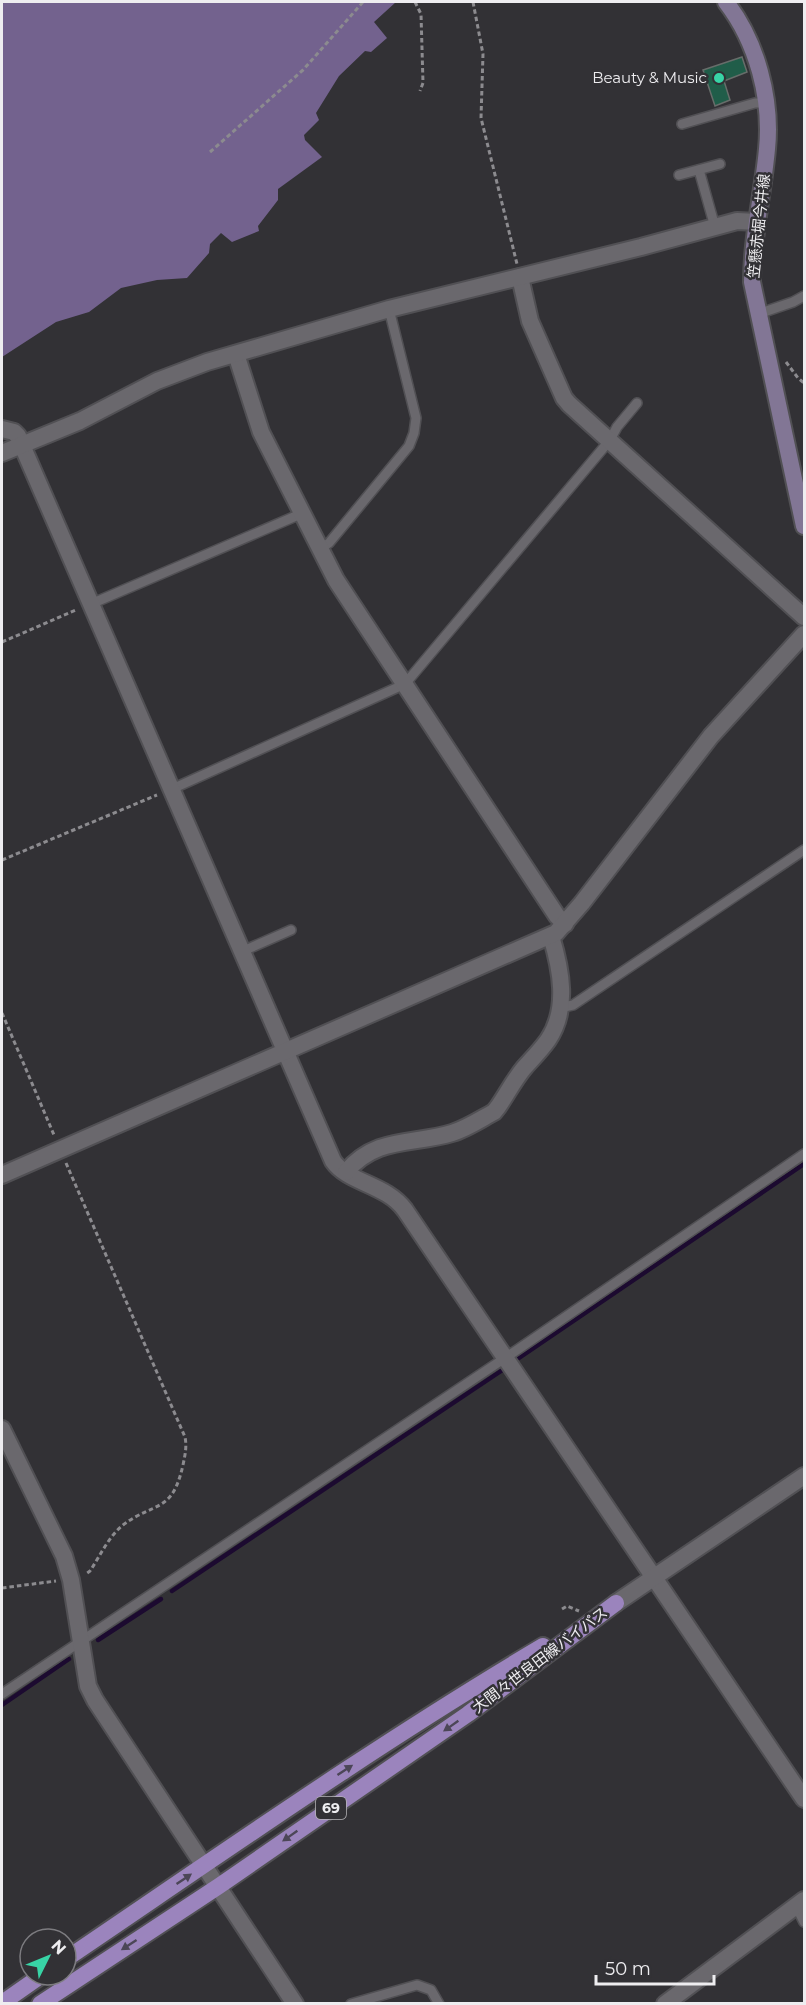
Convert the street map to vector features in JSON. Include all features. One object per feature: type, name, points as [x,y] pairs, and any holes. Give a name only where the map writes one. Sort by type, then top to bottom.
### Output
[{"type":"main road","name":"笠懸赤堀今井線","points":[[726,2],[752,46],[766,103],[767,149],[752,264],[752,282],[804,526]]},
{"type":"main road","name":"大間々世良田線バイパス","points":[[78,1951],[308,1794],[462,1694],[616,1603]]},
{"type":"main road","name":"大間々世良田線バイパス","points":[[40,2004],[219,1886],[468,1714],[616,1603]]},
{"type":"main road","points":[[2,2003],[25,1987]]},
{"type":"street","points":[[2,453],[81,421],[178,372],[236,354],[389,309],[736,221],[757,222]]},
{"type":"street","points":[[520,277],[533,328],[564,398],[804,617]]},
{"type":"street","points":[[236,354],[261,432],[336,580],[557,916],[565,924]]},
{"type":"street","points":[[2,429],[14,432],[22,444],[333,1161],[340,1169],[390,1195],[401,1204],[804,1799]]},
{"type":"street","points":[[2,1175],[551,936],[565,924],[711,736],[804,634]]},
{"type":"street","points":[[346,1172],[354,1163],[384,1145],[453,1133],[494,1112],[523,1069],[549,1039],[560,1008],[561,978],[551,936]]},
{"type":"street","points":[[2,1429],[64,1556],[88,1686],[95,1700],[295,2004]]},
{"type":"street","points":[[616,1603],[804,1476]]},
{"type":"street","points":[[665,2004],[800,1903]]},
{"type":"lane","points":[[682,124],[754,103],[766,103]]},
{"type":"lane","points":[[679,175],[720,164]]},
{"type":"lane","points":[[699,170],[715,228]]},
{"type":"lane","points":[[758,314],[804,296]]},
{"type":"lane","points":[[321,548],[330,543],[409,446],[414,433],[416,418],[389,309]]},
{"type":"lane","points":[[172,789],[405,684],[610,440],[617,427],[637,403]]},
{"type":"lane","points":[[91,604],[303,513]]},
{"type":"lane","points":[[560,1008],[573,1005],[804,850]]},
{"type":"lane","points":[[243,951],[291,930]]},
{"type":"lane","points":[[2,1694],[217,1552],[804,1154]]},
{"type":"lane","points":[[800,1903],[804,1922]]},
{"type":"lane","points":[[351,2004],[417,1985],[431,1990],[439,2004]]},
{"type":"path","points":[[210,152],[303,70],[363,2]]},
{"type":"path","points":[[415,2],[422,14],[423,83],[420,91]]},
{"type":"path","points":[[473,2],[483,54],[481,118],[520,277]]},
{"type":"path","points":[[784,356],[798,378],[804,383]]},
{"type":"path","points":[[2,642],[91,604]]},
{"type":"path","points":[[2,860],[172,789]]},
{"type":"path","points":[[2,1013],[187,1444],[180,1475],[171,1497],[163,1504],[122,1526],[90,1571],[70,1580],[2,1588]]},
{"type":"path","points":[[562,1609],[567,1606],[573,1607],[580,1613],[586,1613]]},
{"type":"shaded area","points":[[2,2],[396,2],[374,22],[387,38],[371,52],[365,51],[339,76],[316,113],[319,120],[304,135],[305,140],[322,157],[278,189],[278,200],[258,226],[259,231],[232,242],[221,233],[210,244],[209,253],[187,278],[157,280],[121,288],[89,312],[56,322],[2,357]]},
{"type":"building","name":"Beauty & Music","points":[[742,57],[747,72],[724,81],[730,100],[715,106],[703,70]]},
{"type":"waterway","points":[[519,1358],[804,1164]]},
{"type":"waterway","points":[[172,1591],[501,1371]]},
{"type":"waterway","points":[[98,1640],[161,1599]]},
{"type":"waterway","points":[[2,1705],[69,1659]]},
{"type":"place","name":"Beauty & Music","points":[[719,78]]}]
